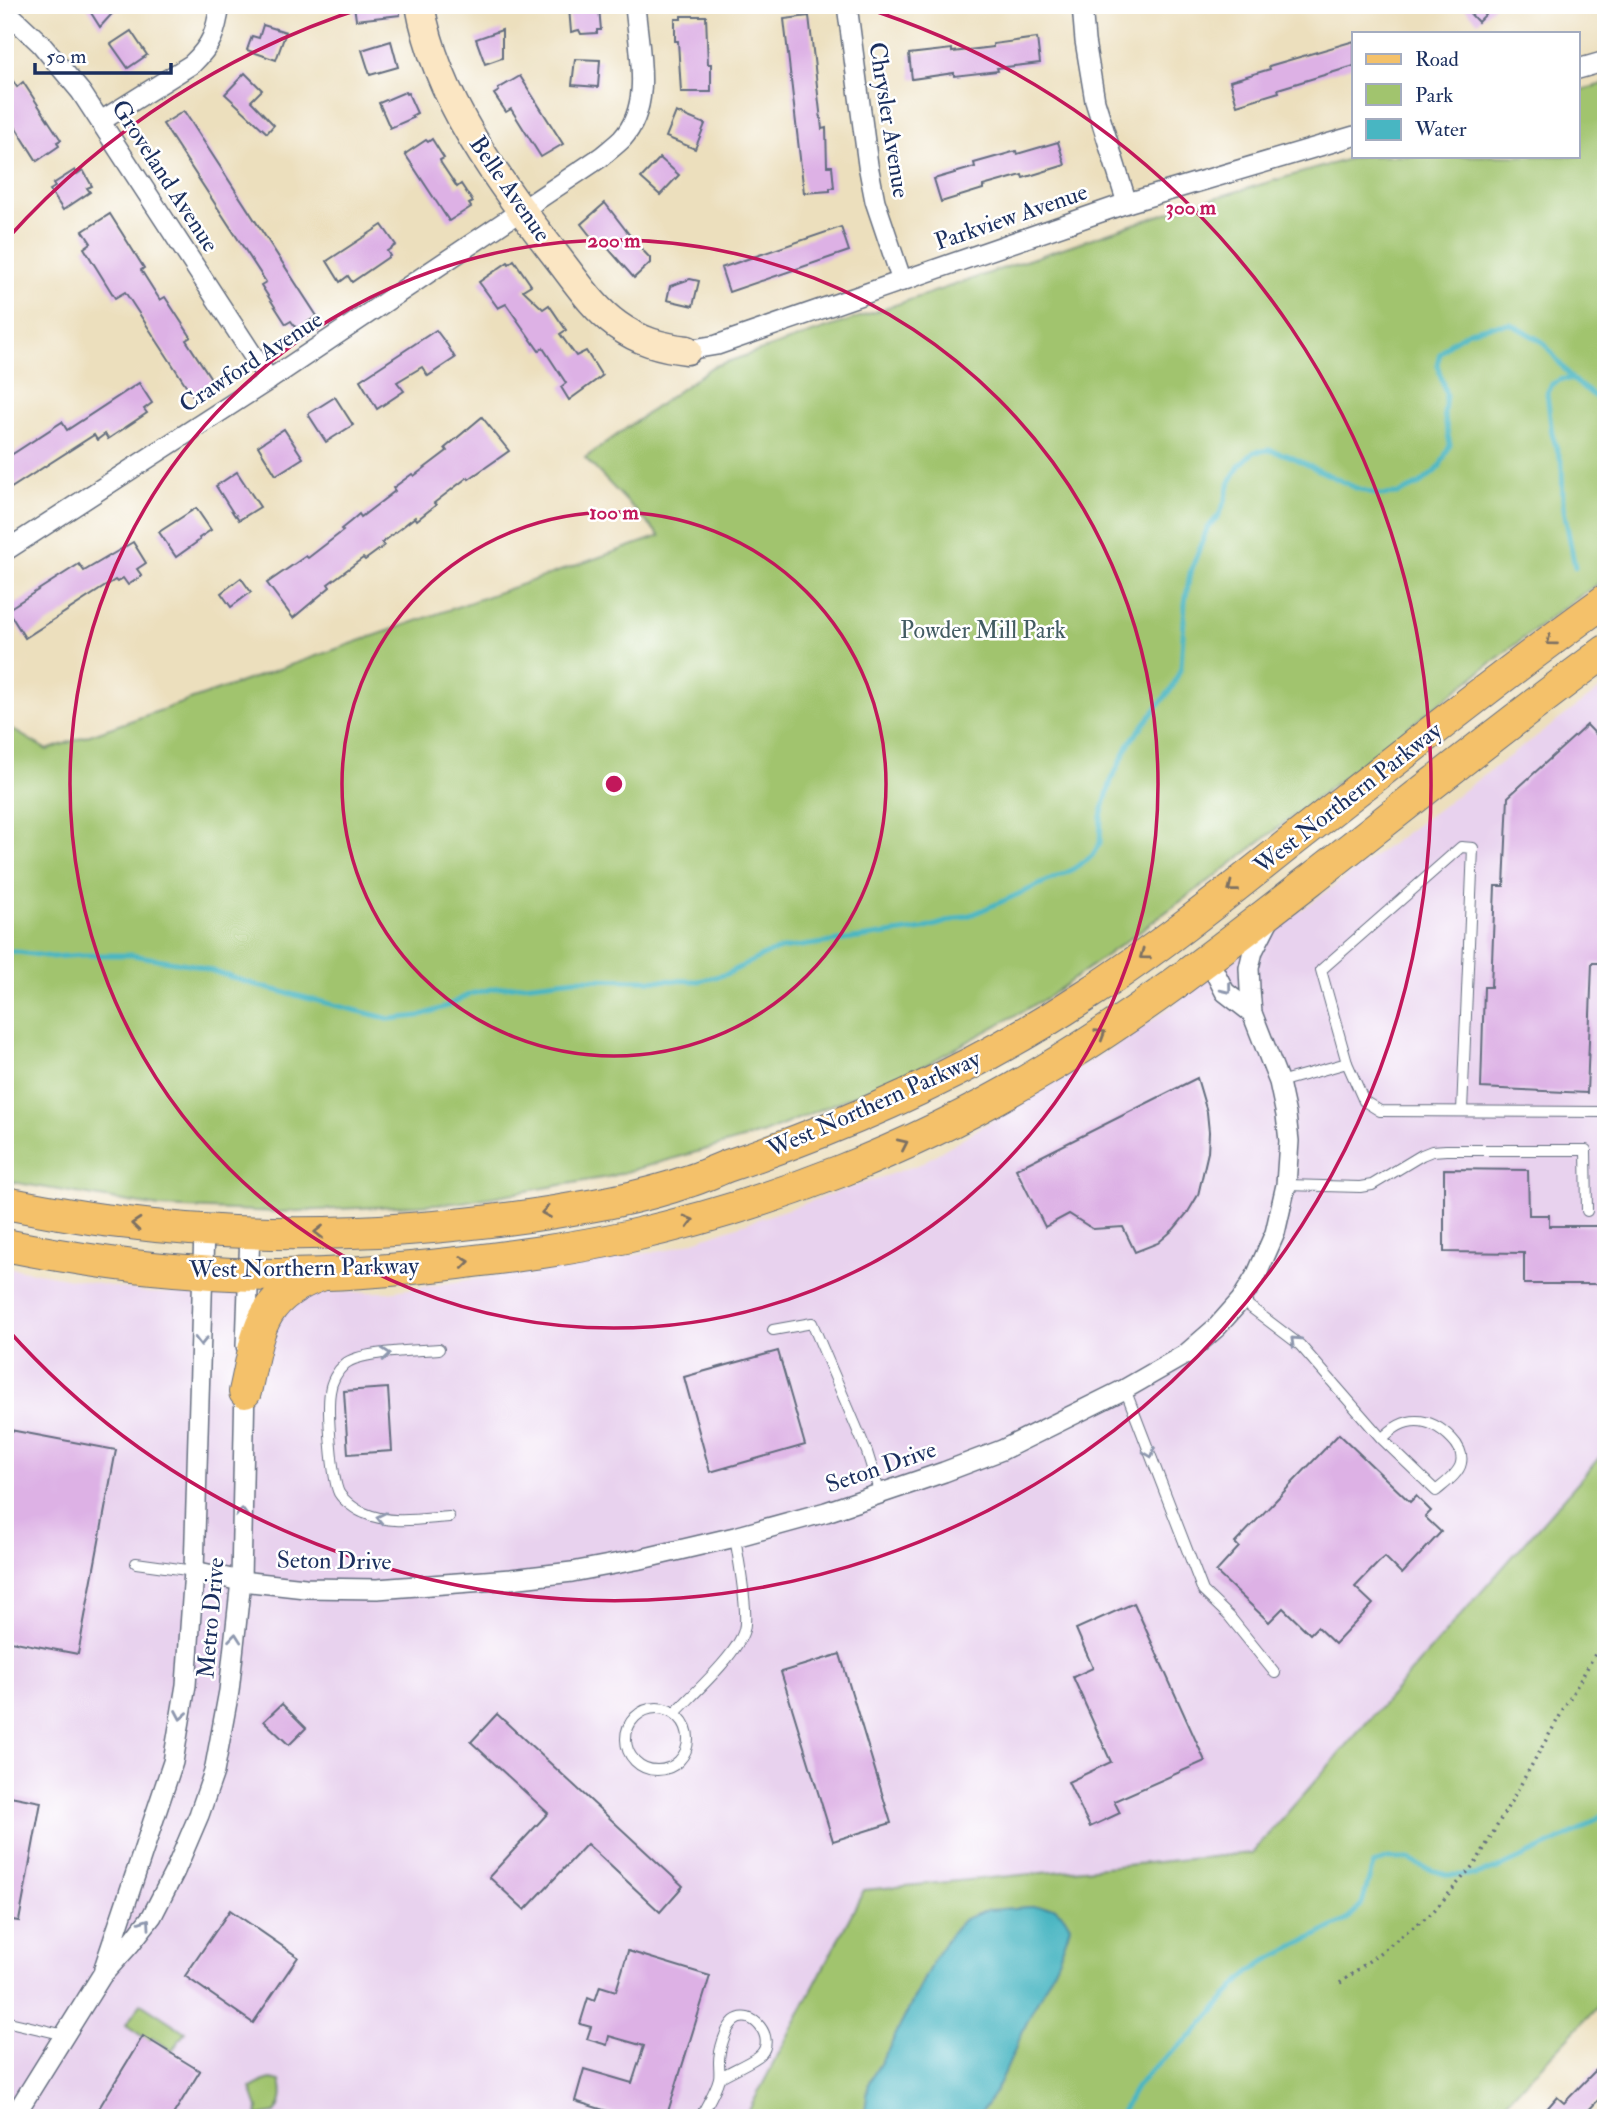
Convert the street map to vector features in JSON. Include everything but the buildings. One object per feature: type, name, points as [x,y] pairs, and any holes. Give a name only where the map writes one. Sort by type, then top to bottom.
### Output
[{"type":"main road","name":"West Northern Parkway","points":[[5,1203],[121,1223],[250,1232],[340,1233],[489,1221],[613,1201],[687,1182],[840,1125],[947,1076],[1042,1024],[1087,995],[1199,915],[1445,721],[1606,600]]},
{"type":"main road","name":"West Northern Parkway","points":[[5,1245],[115,1264],[202,1273],[327,1273],[411,1269],[565,1248],[640,1233],[764,1198],[902,1145],[1039,1074],[1112,1027],[1208,959],[1606,651]]},
{"type":"main road","points":[[1199,915],[1208,959]]},
{"type":"main road","points":[[245,1392],[259,1328],[264,1318],[287,1293],[309,1279],[327,1273]]},
{"type":"street","points":[[101,121],[191,64],[203,53],[212,40],[219,5]]},
{"type":"street","name":"Belle Avenue","points":[[420,5],[425,33],[452,102],[522,212],[595,306],[616,325],[639,339],[661,347],[687,351]]},
{"type":"street","name":"Crawford Avenue","points":[[5,551],[522,212],[601,157],[623,138],[634,121],[642,86],[635,5]]},
{"type":"street","name":"Chrysler Avenue","points":[[847,5],[867,166],[875,201],[902,281]]},
{"type":"street","points":[[1082,5],[1095,101],[1127,203]]},
{"type":"street","name":"Groveland Avenue","points":[[5,10],[62,68],[101,121],[269,380]]},
{"type":"street","points":[[1580,68],[1606,61]]},
{"type":"street","name":"Parkview Avenue","points":[[687,351],[717,345],[1127,203],[1352,137]]},
{"type":"street","name":"Seton Drive","points":[[194,1572],[240,1581],[305,1588],[377,1589],[511,1579],[600,1567],[735,1537],[826,1512],[1002,1450],[1125,1389],[1186,1354],[1217,1327],[1241,1300],[1266,1256],[1275,1233],[1286,1185],[1289,1141],[1286,1115],[1279,1082],[1252,1013],[1249,968],[1261,933],[1278,905]]},
{"type":"street","points":[[1208,959],[1225,992],[1252,1013]]},
{"type":"street","name":"Metro Drive","points":[[103,1975],[173,1762],[186,1685],[194,1572],[204,1230]]},
{"type":"street","name":"Metro Drive","points":[[13,2118],[103,1975],[152,1916],[175,1871],[214,1772],[229,1691],[240,1581],[250,1232]]},
{"type":"lane","points":[[1462,1111],[1474,848],[1461,847],[1321,970],[1347,1063],[1364,1101],[1380,1111],[1606,1112]]},
{"type":"lane","points":[[1279,1082],[1347,1063]]},
{"type":"lane","points":[[1286,1185],[1372,1185],[1432,1151],[1586,1150],[1587,1211]]},
{"type":"lane","points":[[1241,1300],[1300,1345],[1382,1440],[1436,1491],[1458,1471],[1462,1462],[1461,1452],[1455,1442],[1442,1429],[1430,1423],[1416,1421],[1402,1424],[1392,1429],[1382,1440]]},
{"type":"lane","points":[[773,1330],[812,1324],[867,1452],[880,1494]]},
{"type":"lane","points":[[439,1349],[357,1357],[344,1365],[335,1377],[330,1390],[329,1406],[335,1480],[340,1495],[364,1513],[388,1521],[449,1517]]},
{"type":"lane","points":[[1125,1389],[1203,1591],[1229,1616],[1275,1673]]},
{"type":"lane","points":[[675,1713],[728,1656],[739,1642],[745,1627],[735,1537]]},
{"type":"lane","points":[[136,1563],[194,1572]]},
{"type":"lane","points":[[650,1708],[662,1708],[675,1713],[687,1731],[688,1744],[684,1755],[673,1767],[663,1770],[648,1770],[636,1764],[625,1745],[625,1732],[631,1720],[650,1708]]},
{"type":"lane","points":[[700,2118],[719,2078],[719,2058],[728,2030],[734,2021],[750,2019],[764,2031],[765,2048],[760,2055],[719,2078]]},
{"type":"lane","points":[[5,2021],[66,2035]]},
{"type":"path","points":[[1340,1983],[1432,1913],[1476,1861],[1606,1635]]},
{"type":"shaded area","points":[[1606,685],[1606,1450],[1252,1853],[864,1890],[745,2118],[5,2118],[5,1267],[149,1293],[388,1292],[667,1250],[920,1164],[1127,1039]]},
{"type":"green space","name":"Powder Mill Park","points":[[1606,83],[1606,578],[1560,610],[1217,875],[1050,996],[920,1068],[764,1133],[608,1177],[457,1203],[279,1212],[159,1207],[5,1181],[5,725],[47,750],[660,536],[585,458],[712,367],[1190,205],[1352,158],[1580,158],[1580,90]]},
{"type":"green space","points":[[1606,1450],[1606,1998],[1491,2118],[745,2118],[864,1890],[1252,1853]]},
{"type":"green space","points":[[141,2003],[185,2032],[172,2051],[152,2037],[149,2041],[126,2025]]},
{"type":"green space","points":[[271,2079],[280,2081],[282,2094],[279,2106],[275,2113],[257,2117],[258,2108],[251,2088]]},
{"type":"water","points":[[1054,1907],[1070,1926],[1056,1963],[1005,2072],[984,2107],[975,2118],[864,2118],[869,2082],[935,1957],[952,1932],[964,1919],[988,1910]]},
{"type":"waterway","points":[[5,950],[52,957],[132,955],[194,965],[259,986],[390,1019],[419,1016],[470,994],[496,988],[576,979],[699,981],[727,974],[781,949],[923,929],[973,914],[1070,871],[1092,856],[1100,843],[1101,816],[1111,781],[1130,742],[1172,688],[1181,668],[1185,603],[1190,573],[1207,529],[1219,515],[1230,482],[1239,466],[1254,452],[1269,450],[1287,455],[1356,488],[1379,495],[1398,494],[1420,484],[1439,468],[1450,445],[1444,414],[1446,394],[1437,364],[1440,354],[1450,343],[1469,331],[1491,326],[1511,324],[1543,342],[1573,380],[1606,402]]},
{"type":"waterway","points":[[1573,380],[1562,379],[1552,384],[1547,393],[1552,434],[1562,464],[1563,505],[1575,567]]},
{"type":"waterway","points":[[1119,2118],[1133,2091],[1151,2070],[1195,2033],[1243,1978],[1262,1963],[1347,1920],[1362,1904],[1373,1865],[1388,1859],[1409,1859],[1420,1866],[1447,1875],[1476,1875],[1501,1867],[1579,1831],[1606,1812]]}]
